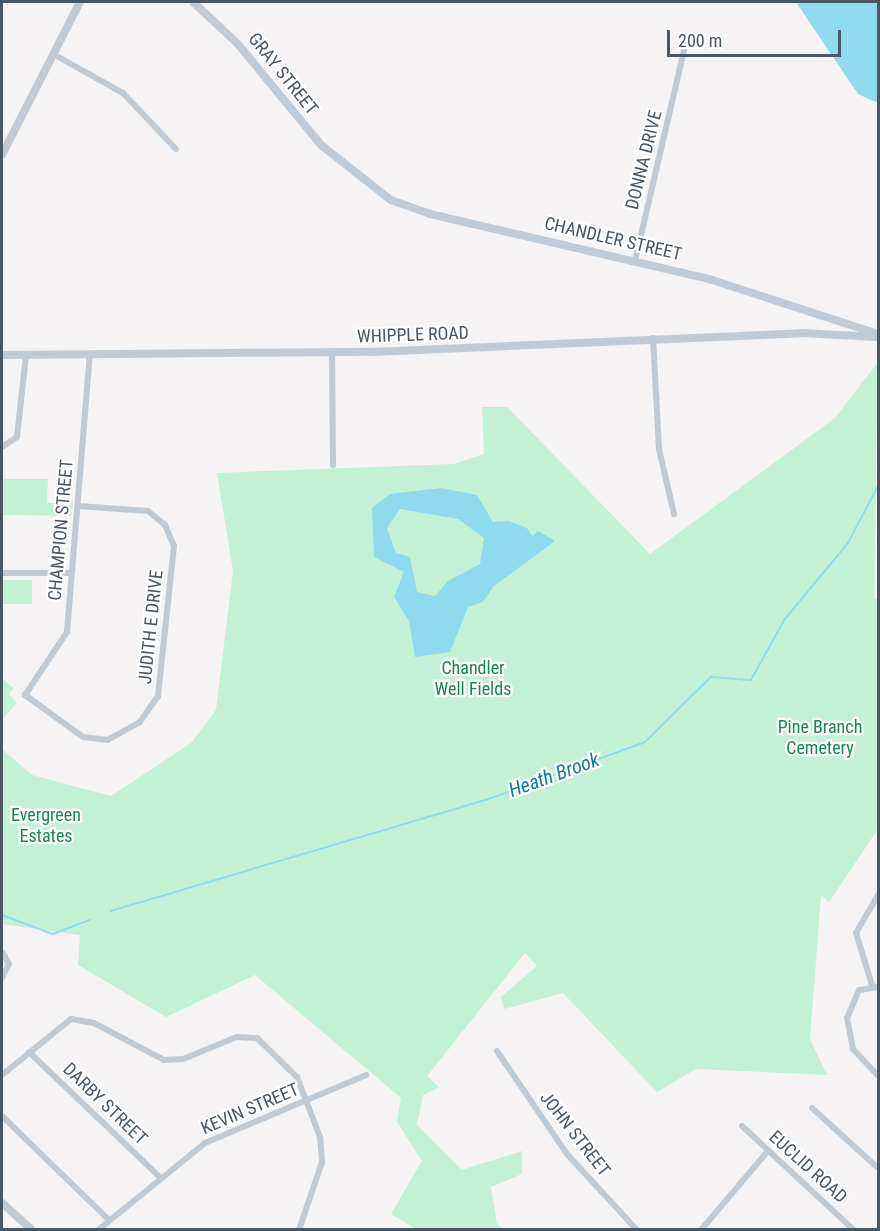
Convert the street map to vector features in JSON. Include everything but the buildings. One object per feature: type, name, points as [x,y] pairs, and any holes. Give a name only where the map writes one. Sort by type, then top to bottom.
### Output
[{"type":"main road","name":"GRAY STREET","points":[[193,2],[237,43],[296,119],[346,167]]},
{"type":"main road","name":"CHANDLER STREET","points":[[346,167],[407,206],[635,261],[827,316],[879,335]]},
{"type":"street","points":[[2,154],[55,55],[80,2]]},
{"type":"street","name":"DONNA DRIVE","points":[[635,261],[674,102],[687,38]]},
{"type":"street","points":[[55,55],[123,93],[176,149]]},
{"type":"street","points":[[826,333],[827,316]]},
{"type":"street","name":"WHIPPLE ROAD","points":[[2,355],[332,352],[653,338],[826,333],[879,335]]},
{"type":"street","points":[[653,338],[659,449],[674,514]]},
{"type":"street","points":[[332,352],[333,465]]},
{"type":"street","points":[[2,447],[17,437],[26,355]]},
{"type":"street","name":"CHAMPION STREET","points":[[25,694],[64,641],[90,355]]},
{"type":"street","name":"JUDITH E DRIVE","points":[[25,694],[83,736],[108,740],[129,730],[150,711],[163,681],[170,535],[148,511],[78,506]]},
{"type":"street","points":[[2,573],[71,573]]},
{"type":"street","points":[[878,897],[856,933],[875,986],[854,996],[848,1026],[854,1048],[879,1076]]},
{"type":"street","points":[[2,952],[9,964],[2,978]]},
{"type":"street","points":[[2,1075],[64,1022],[77,1018],[164,1060],[248,1036],[276,1052],[308,1100],[322,1162],[299,1230]]},
{"type":"street","name":"JOHN STREET","points":[[497,1051],[567,1154],[637,1230]]},
{"type":"street","name":"DARBY STREET","points":[[29,1052],[160,1178]]},
{"type":"street","name":"KEVIN STREET","points":[[98,1230],[160,1178],[215,1138],[366,1076]]},
{"type":"street","points":[[812,1108],[879,1168]]},
{"type":"street","points":[[2,1116],[109,1220]]},
{"type":"street","name":"EUCLID ROAD","points":[[742,1126],[854,1230]]},
{"type":"street","points":[[701,1230],[768,1151]]},
{"type":"street","points":[[2,1203],[32,1230]]},
{"type":"green space","name":"Chandler Well Fields","points":[[878,362],[874,598],[878,600],[878,829],[829,902],[821,895],[810,1039],[827,1075],[696,1069],[657,1092],[563,993],[504,1009],[501,997],[537,966],[525,953],[427,1076],[439,1087],[423,1095],[417,1125],[462,1170],[522,1151],[522,1174],[491,1187],[497,1225],[505,1229],[416,1229],[391,1214],[422,1161],[397,1122],[401,1098],[255,975],[166,1017],[78,965],[80,935],[2,924],[2,749],[32,775],[111,796],[191,743],[216,710],[233,571],[217,473],[454,464],[484,454],[482,407],[507,407],[650,554],[835,418]]},
{"type":"green space","points":[[2,479],[48,479],[47,503],[73,503],[71,516],[2,515]]},
{"type":"green space","points":[[2,580],[32,580],[32,604],[2,604]]},
{"type":"green space","points":[[2,678],[14,689],[9,694],[17,703],[2,720]]},
{"type":"water","points":[[796,2],[878,2],[878,103],[858,94]]},
{"type":"water","points":[[441,488],[477,495],[493,522],[509,521],[527,528],[532,536],[538,531],[555,541],[494,586],[483,602],[468,607],[450,652],[415,657],[409,621],[394,597],[404,572],[374,557],[372,508],[390,494]],"holes":[[[400,509],[458,519],[484,538],[480,564],[448,581],[435,596],[417,592],[410,557],[396,553],[387,528]]]},
{"type":"waterway","name":"Heath Brook","points":[[111,911],[486,800],[645,742],[711,677],[751,680],[785,619],[848,543],[878,486]]},
{"type":"waterway","name":"Heath Brook","points":[[2,915],[53,934],[89,920]]},
{"type":"park label","name":"Pine Branch Cemetery","points":[[820,738]]},
{"type":"park label","name":"Evergreen Estates","points":[[46,826]]}]
